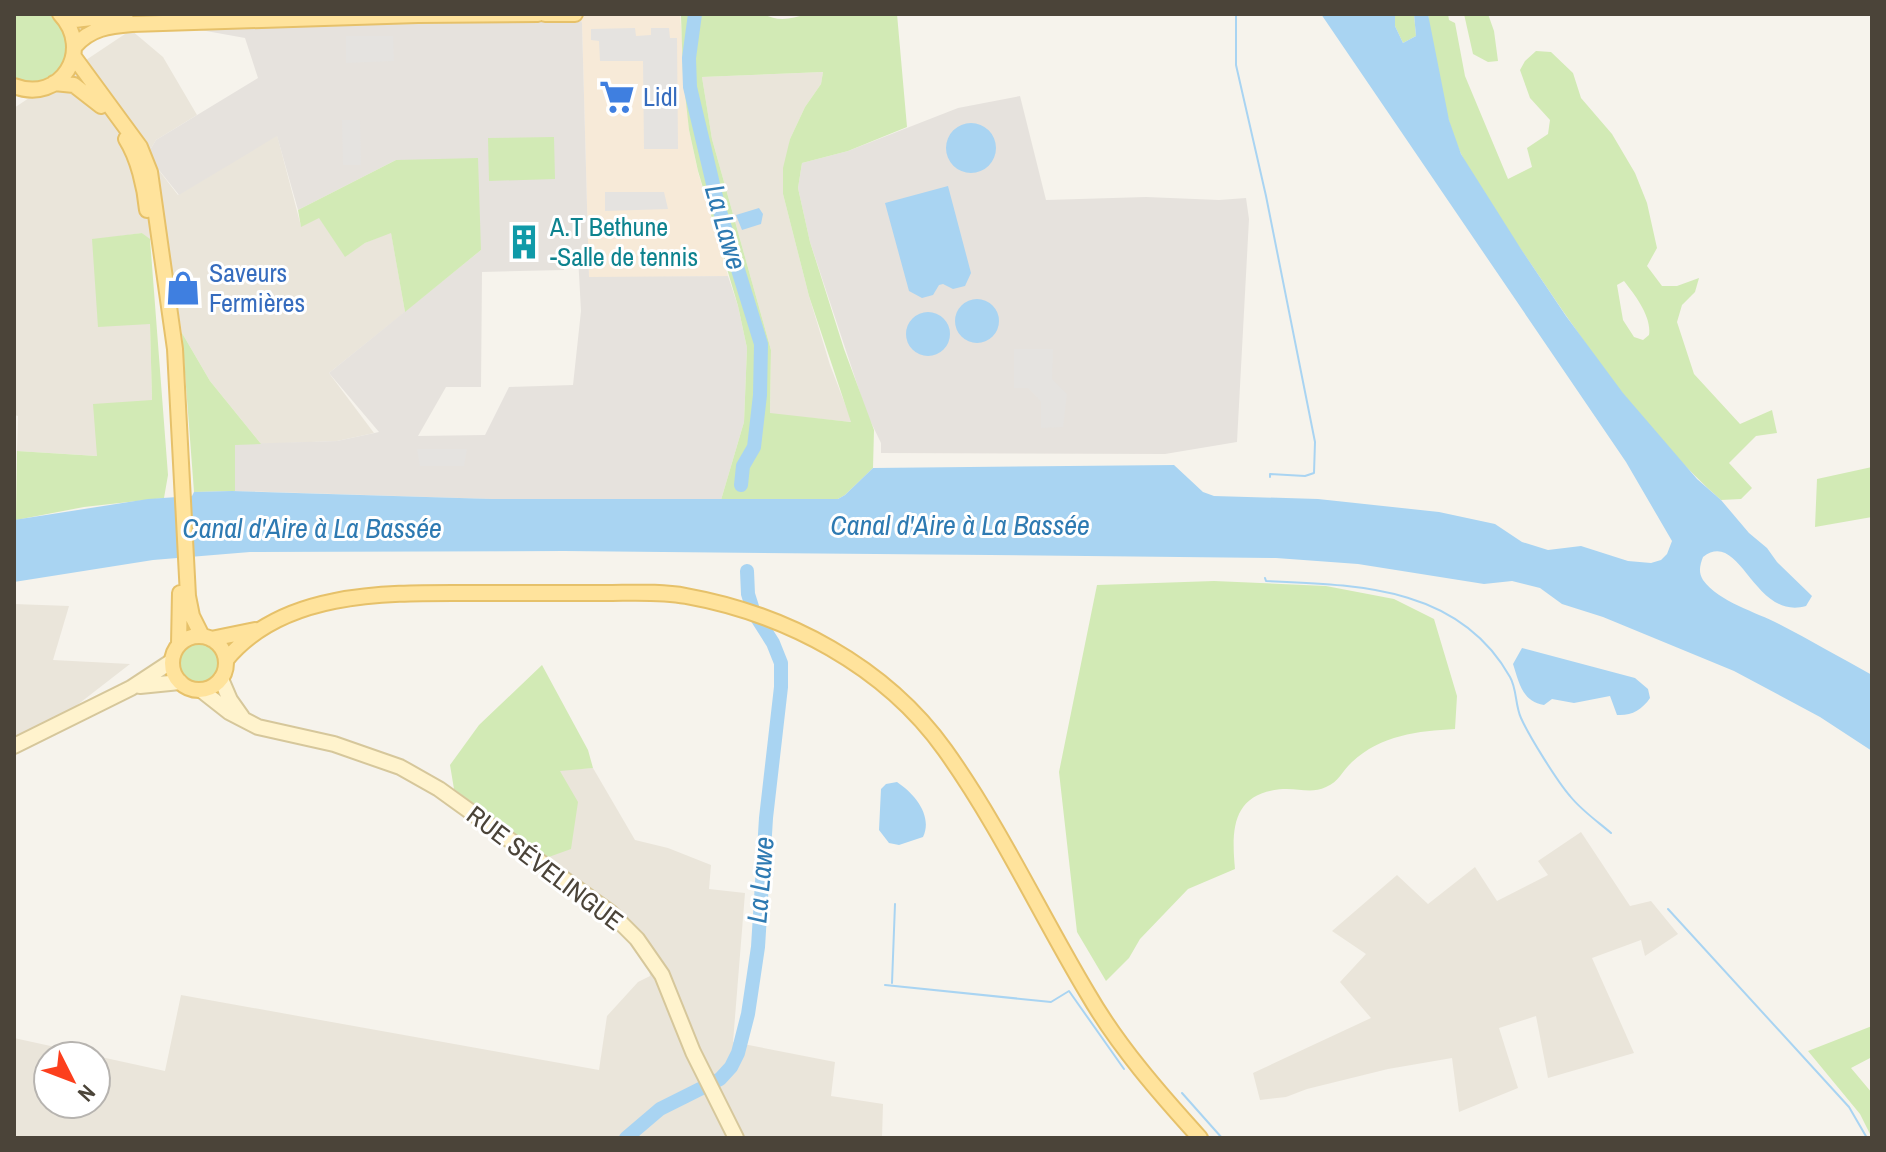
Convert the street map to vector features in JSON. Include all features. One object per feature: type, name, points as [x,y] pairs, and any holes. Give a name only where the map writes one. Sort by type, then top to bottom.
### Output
[{"type":"main road","points":[[126,14],[63,17],[74,52],[140,147],[150,172],[175,349],[179,497]]},
{"type":"main road","points":[[14,86],[34,90],[54,83],[67,72],[74,52],[88,33],[132,24],[538,14]]},
{"type":"main road","points":[[545,14],[575,14]]},
{"type":"main road","points":[[54,83],[74,85],[91,96],[111,116],[131,147],[152,229],[168,348],[183,568],[192,616],[207,637],[221,647],[226,660]]},
{"type":"main road","points":[[183,568],[179,644],[172,661],[174,673],[180,682],[201,690],[221,679],[226,660],[248,636],[259,629],[300,611],[349,599],[414,593],[684,595],[735,608],[802,632],[853,662],[901,702],[943,748],[984,810],[1089,997],[1162,1097],[1200,1138]]},
{"type":"main road","points":[[179,644],[190,637],[259,629]]},
{"type":"main road","points":[[14,746],[131,688],[172,661]]},
{"type":"main road","points":[[221,679],[230,700],[244,720]]},
{"type":"main road","points":[[131,688],[180,682]]},
{"type":"main road","name":"RUE SÉVELINGUE","points":[[201,690],[244,720],[269,730],[364,752],[400,767],[439,789],[611,913],[655,963],[736,1138]]},
{"type":"shaded area","points":[[68,14],[579,14],[582,23],[589,277],[728,276],[738,306],[747,348],[744,422],[721,500],[492,499],[235,491],[235,444],[337,441],[379,432],[329,373],[481,250],[396,160],[298,210],[277,136],[179,195],[147,155],[156,140],[258,78],[245,38],[134,18],[78,29]],"holes":[[[563,256],[578,256],[581,311],[573,385],[509,387],[485,435],[418,436],[446,387],[481,387],[482,272],[564,270]]]},
{"type":"shaded area","points":[[579,14],[680,14],[689,130],[728,276],[589,278],[582,23]]},
{"type":"shaded area","points":[[635,28],[636,36],[651,35],[651,28],[669,28],[670,38],[677,38],[678,149],[644,149],[643,61],[600,61],[599,41],[591,40],[591,29]]},
{"type":"shaded area","points":[[131,30],[163,57],[197,115],[156,140],[147,155],[178,195],[277,135],[301,226],[319,217],[345,256],[391,232],[405,312],[329,373],[374,433],[337,441],[261,444],[210,381],[182,333],[168,255],[142,233],[92,240],[150,323],[152,401],[98,456],[17,451],[18,416],[14,415],[14,108]]},
{"type":"shaded area","points":[[346,36],[393,36],[394,61],[346,63]]},
{"type":"shaded area","points":[[823,72],[821,84],[805,107],[790,139],[783,194],[809,296],[830,365],[852,422],[770,414],[771,350],[712,139],[702,77]]},
{"type":"shaded area","points":[[1020,96],[1046,200],[1246,198],[1249,219],[1237,442],[1165,454],[881,453],[881,443],[867,414],[810,242],[798,188],[802,163],[848,151],[958,108]]},
{"type":"shaded area","points":[[342,120],[360,120],[361,165],[343,165]]},
{"type":"shaded area","points":[[605,192],[664,192],[668,209],[605,211]]},
{"type":"shaded area","points":[[1014,349],[1053,349],[1052,379],[1067,394],[1063,427],[1041,428],[1041,402],[1028,388],[1014,388]]},
{"type":"shaded area","points":[[417,449],[467,449],[464,466],[420,466]]},
{"type":"shaded area","points":[[14,604],[69,606],[53,660],[130,664],[14,754]]},
{"type":"shaded area","points":[[593,768],[635,840],[668,848],[711,865],[709,889],[745,893],[733,1042],[835,1062],[831,1096],[883,1104],[882,1138],[14,1138],[14,1038],[32,1042],[32,1120],[112,1120],[112,1059],[165,1071],[181,995],[599,1070],[607,1016],[638,982],[650,976],[645,937],[546,858],[560,770]]},
{"type":"shaded area","points":[[1581,832],[1630,906],[1651,901],[1678,934],[1645,956],[1641,940],[1592,958],[1634,1053],[1548,1078],[1536,1016],[1499,1028],[1518,1088],[1459,1112],[1452,1058],[1388,1069],[1286,1097],[1260,1100],[1253,1073],[1371,1018],[1340,982],[1366,954],[1332,931],[1397,875],[1428,904],[1475,867],[1497,901],[1548,875],[1538,861]]},
{"type":"green space","points":[[39,13],[59,19],[67,41],[67,56],[62,66],[50,77],[28,82],[14,76],[15,14]]},
{"type":"green space","points":[[764,14],[785,19],[806,14],[897,14],[907,127],[848,151],[802,163],[798,188],[810,242],[874,430],[873,468],[838,499],[721,500],[744,422],[747,348],[689,130],[681,16]],"holes":[[[823,72],[821,84],[805,107],[790,139],[783,168],[783,194],[809,296],[851,422],[770,413],[771,350],[712,139],[702,77]]]},
{"type":"green space","points":[[1395,14],[1414,14],[1416,36],[1403,43],[1395,26]]},
{"type":"green space","points":[[1428,14],[1448,14],[1449,20],[1455,23],[1465,76],[1508,179],[1532,167],[1527,148],[1548,134],[1550,120],[1530,98],[1520,70],[1525,61],[1536,51],[1551,52],[1573,73],[1581,98],[1612,134],[1635,173],[1647,203],[1657,248],[1647,266],[1662,286],[1677,286],[1699,278],[1695,292],[1682,305],[1677,322],[1694,374],[1740,424],[1772,410],[1777,433],[1756,436],[1729,463],[1752,488],[1741,499],[1721,500],[1643,418],[1596,358],[1495,211],[1469,170],[1456,141],[1440,86]],"holes":[[[1624,281],[1642,306],[1648,321],[1649,335],[1643,340],[1634,337],[1623,320],[1617,285]]]},
{"type":"green space","points":[[1464,14],[1488,14],[1498,61],[1488,62],[1473,54]]},
{"type":"green space","points":[[554,137],[555,179],[489,181],[488,138]]},
{"type":"green space","points":[[478,158],[481,250],[405,312],[391,233],[365,243],[345,257],[319,218],[301,227],[298,210],[396,160]]},
{"type":"green space","points":[[142,233],[150,239],[168,475],[164,498],[84,507],[16,520],[17,451],[97,456],[93,404],[152,400],[150,324],[98,327],[92,239]]},
{"type":"green space","points":[[182,333],[210,381],[261,444],[235,445],[235,491],[194,492]]},
{"type":"green space","points":[[1872,467],[1872,517],[1815,527],[1817,479]]},
{"type":"green space","points":[[1214,581],[1326,586],[1394,599],[1434,619],[1457,696],[1455,729],[1414,733],[1388,740],[1363,753],[1334,782],[1321,789],[1283,789],[1254,797],[1245,805],[1235,826],[1235,869],[1188,889],[1140,939],[1129,958],[1106,981],[1077,932],[1059,772],[1097,585]]},
{"type":"green space","points":[[199,643],[213,649],[219,663],[213,677],[199,683],[185,677],[179,663],[185,649]]},
{"type":"green space","points":[[542,665],[588,750],[593,768],[560,771],[578,802],[571,849],[546,858],[454,789],[450,765],[479,725]]},
{"type":"green space","points":[[1872,1026],[1872,1057],[1851,1068],[1872,1093],[1872,1138],[1860,1114],[1808,1051]]},
{"type":"water","name":"Canal d'Aire à La Bassée","points":[[1321,14],[1395,14],[1395,26],[1403,43],[1416,36],[1414,14],[1428,14],[1449,120],[1461,154],[1521,249],[1623,393],[1697,479],[1812,596],[1806,606],[1788,607],[1773,601],[1728,555],[1716,551],[1703,557],[1700,574],[1703,580],[1728,600],[1872,675],[1872,751],[1820,717],[1734,671],[1603,617],[1562,604],[1540,588],[1512,581],[1484,584],[1358,564],[1276,558],[564,551],[250,552],[153,560],[14,582],[14,520],[148,499],[192,496],[194,492],[492,499],[838,499],[873,468],[1174,465],[1203,492],[1214,496],[1318,499],[1439,512],[1495,524],[1522,542],[1548,550],[1581,546],[1628,561],[1651,563],[1661,560],[1672,541],[1626,462]]},
{"type":"water","points":[[971,123],[989,130],[996,148],[989,166],[971,173],[953,166],[946,148],[953,130]]},
{"type":"water","points":[[948,186],[971,273],[965,286],[953,289],[939,285],[933,295],[922,298],[909,291],[885,203]]},
{"type":"water","points":[[759,208],[763,214],[761,224],[742,230],[736,215]]},
{"type":"water","points":[[977,299],[993,305],[999,321],[993,337],[977,343],[961,337],[955,321],[961,305]]},
{"type":"water","points":[[928,312],[944,318],[950,334],[944,350],[928,356],[912,350],[906,334],[912,318]]},
{"type":"water","points":[[1522,648],[1635,678],[1648,689],[1650,698],[1636,711],[1622,715],[1617,715],[1610,696],[1574,703],[1552,699],[1544,705],[1537,703],[1522,690],[1513,664]]},
{"type":"water","points":[[897,782],[916,799],[926,821],[923,837],[899,845],[889,843],[879,830],[881,789],[886,784]]},
{"type":"waterway","name":"La Lawe","points":[[695,14],[689,58],[690,87],[718,205],[761,344],[760,395],[754,447],[743,466],[741,485]]},
{"type":"waterway","points":[[1236,14],[1236,65],[1266,196],[1315,442],[1314,473],[1305,476],[1270,474],[1270,477]]},
{"type":"waterway","name":"La Lawe","points":[[626,1138],[660,1109],[720,1079],[738,1053],[748,1014],[758,947],[766,818],[781,663],[773,643],[754,613],[748,594],[747,571]]},
{"type":"waterway","points":[[1265,578],[1266,581],[1335,585],[1403,596],[1463,624],[1489,647],[1510,677],[1521,718],[1558,780],[1579,806],[1611,833]]},
{"type":"waterway","points":[[892,983],[895,904]]},
{"type":"waterway","points":[[1668,909],[1849,1107],[1867,1138]]},
{"type":"waterway","points":[[885,985],[1051,1002],[1069,991],[1124,1069]]},
{"type":"waterway","points":[[1182,1093],[1222,1138]]},
{"type":"place","name":"Lidl","points":[[617,97]]},
{"type":"place","name":"A.T Bethune -Salle de tennis","points":[[524,242]]},
{"type":"place","name":"Saveurs Fermières","points":[[183,288]]}]
